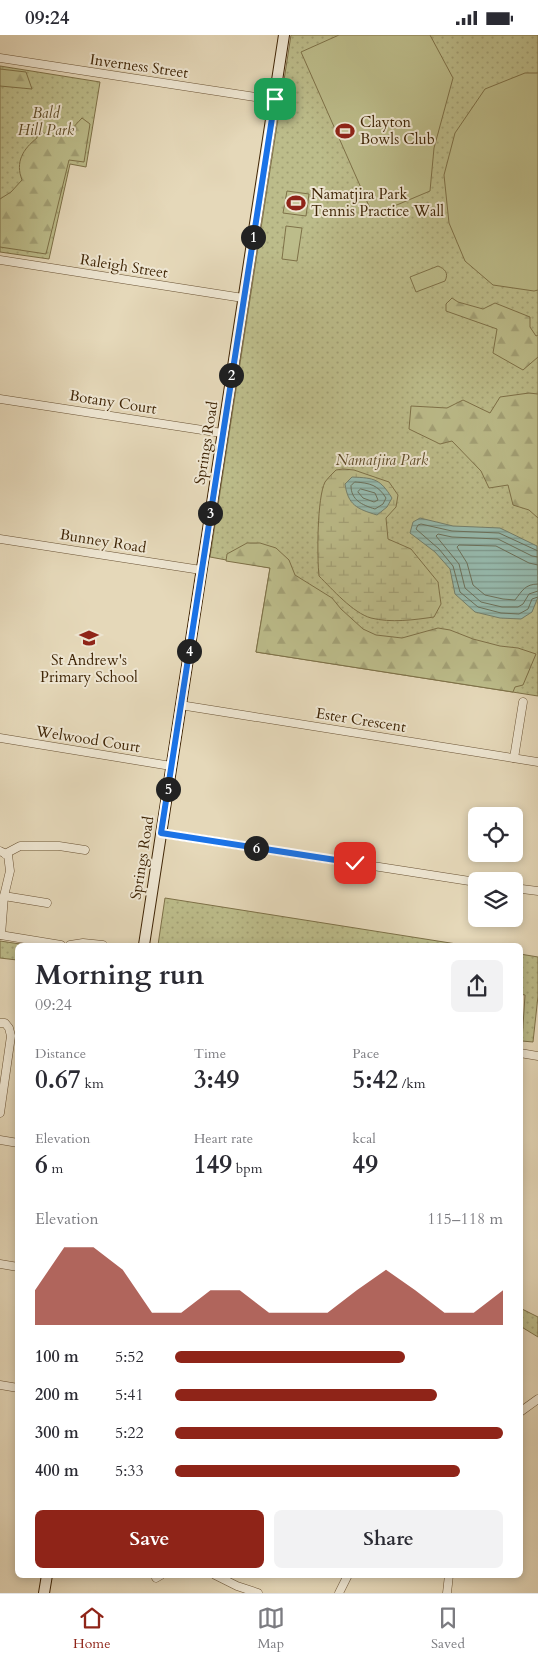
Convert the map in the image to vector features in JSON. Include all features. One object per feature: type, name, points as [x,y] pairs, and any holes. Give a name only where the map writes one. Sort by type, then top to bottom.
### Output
[{"type":"main road","name":"Springs Road","points":[[144,943],[284,35]]},
{"type":"main road","points":[[44,1593],[46,1578]]},
{"type":"street","name":"Inverness Street","points":[[0,58],[275,99]]},
{"type":"street","name":"Raleigh Street","points":[[0,260],[243,298]]},
{"type":"street","name":"Botany Court","points":[[0,399],[222,433]]},
{"type":"street","name":"Bunney Road","points":[[0,539],[201,571]]},
{"type":"street","points":[[514,758],[523,703]]},
{"type":"street","name":"Ester Crescent","points":[[180,705],[538,762]]},
{"type":"street","name":"Welwood Court","points":[[0,738],[171,766]]},
{"type":"street","points":[[161,833],[468,881]]},
{"type":"street","points":[[3,852],[20,846],[59,846],[85,850]]},
{"type":"street","points":[[3,852],[8,855],[10,871],[4,896],[0,935],[49,943]]},
{"type":"street","points":[[523,889],[538,891]]},
{"type":"street","points":[[4,896],[46,903]]},
{"type":"street","points":[[0,1023],[5,1023],[9,1027],[11,1036],[0,1113]]},
{"type":"street","points":[[523,1054],[538,1056]]},
{"type":"street","points":[[0,1141],[15,1143]]},
{"type":"street","points":[[0,1264],[15,1266]]},
{"type":"street","points":[[0,1385],[15,1388]]},
{"type":"street","points":[[523,1411],[538,1399]]},
{"type":"street","points":[[221,1578],[258,1593]]},
{"type":"street","points":[[339,1593],[346,1578]]},
{"type":"street","points":[[447,1593],[449,1578]]},
{"type":"green space","name":"Namatjira Park","points":[[291,35],[538,35],[538,696],[256,652],[270,568],[210,557]]},
{"type":"green space","points":[[339,35],[430,35],[453,78],[434,148],[430,191],[373,215],[301,52]]},
{"type":"green space","name":"Bald Hill Park","points":[[0,66],[100,82],[86,167],[70,164],[49,259],[0,252]]},
{"type":"green space","points":[[0,69],[26,72],[32,89],[0,86]]},
{"type":"green space","points":[[525,73],[538,73],[538,290],[534,291],[493,285],[465,261],[449,223],[444,175],[455,133],[485,89]]},
{"type":"green space","points":[[82,118],[90,124],[84,162],[69,160],[46,254],[0,247],[0,199],[11,192],[22,180],[19,167],[20,162],[24,151],[37,138],[36,130],[53,136],[62,136]]},
{"type":"green space","name":"Namatjira Park Tennis Practice Wall","points":[[287,191],[309,194],[306,216],[283,213]]},
{"type":"green space","points":[[286,226],[302,228],[297,261],[282,259]]},
{"type":"green space","points":[[438,266],[446,272],[445,281],[416,292],[410,277]]},
{"type":"green space","points":[[452,298],[458,302],[483,309],[495,303],[530,317],[530,327],[536,336],[538,335],[538,357],[523,370],[493,353],[497,329],[446,311],[446,304]]},
{"type":"green space","points":[[529,393],[538,394],[538,518],[529,510],[513,505],[508,485],[489,488],[481,471],[452,441],[440,444],[409,429],[411,406],[447,408],[463,400],[490,413],[500,397]]},
{"type":"green space","points":[[336,470],[354,470],[389,482],[398,495],[396,507],[386,518],[388,539],[411,549],[438,582],[441,604],[434,617],[394,621],[371,618],[350,606],[319,576],[318,528],[322,490],[325,482]]},
{"type":"green space","points":[[247,543],[260,543],[276,548],[289,560],[295,575],[332,598],[363,629],[376,635],[402,638],[438,628],[450,630],[473,639],[500,646],[518,648],[536,654],[523,685],[515,687],[513,692],[256,652],[270,568],[226,561],[227,554]]},
{"type":"green space","points":[[165,898],[450,943],[158,943]]},
{"type":"green space","points":[[0,941],[15,943],[15,960],[0,958]]},
{"type":"green space","points":[[523,954],[538,957],[538,996],[533,1042],[523,1041],[525,995],[523,995]]},
{"type":"green space","points":[[523,1310],[538,1317],[538,1337],[523,1328]]},
{"type":"water","points":[[352,477],[372,479],[380,483],[392,498],[387,507],[377,515],[364,511],[355,505],[348,497],[345,484]]},
{"type":"water","points":[[420,518],[453,526],[500,528],[537,546],[538,597],[532,612],[521,619],[500,618],[475,612],[455,594],[450,569],[435,552],[410,533],[413,522]]},
{"type":"place","name":"Clayton Bowls Club","points":[[345,131]]},
{"type":"place","name":"Namatjira Park Tennis Practice Wall","points":[[296,203]]},
{"type":"place","name":"St Andrew's Primary School","points":[[89,638]]},
{"type":"route","points":[[275,99],[161,833],[355,863]]}]
